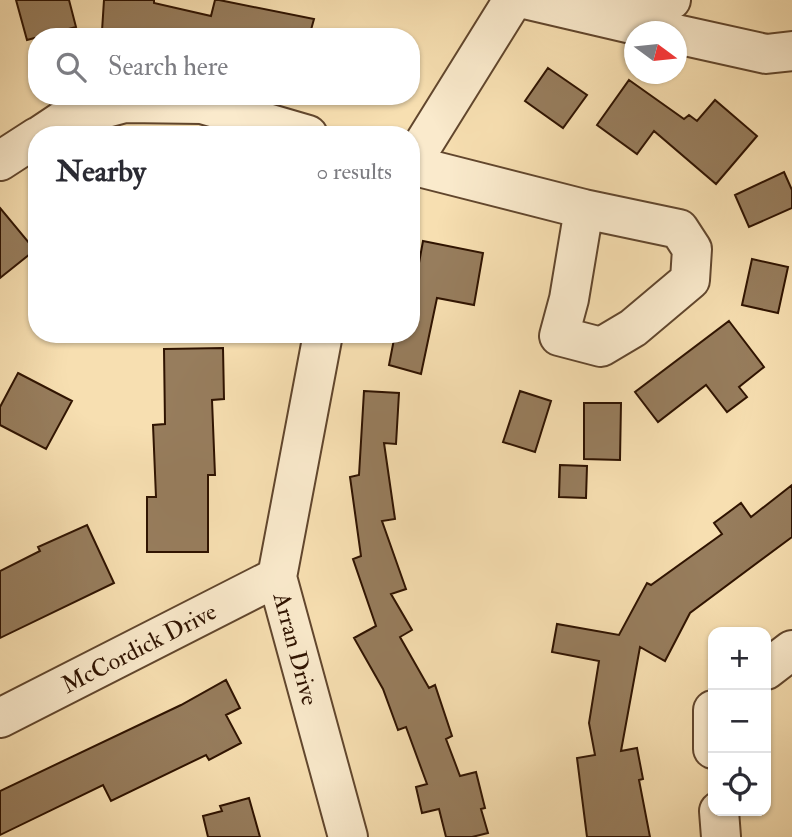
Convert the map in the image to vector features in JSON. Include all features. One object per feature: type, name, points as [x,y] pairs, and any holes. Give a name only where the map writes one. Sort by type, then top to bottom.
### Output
[{"type":"street","points":[[420,150],[513,0]]},
{"type":"street","points":[[529,0],[624,22]]},
{"type":"street","points":[[611,0],[644,8],[671,0]]},
{"type":"street","points":[[687,36],[766,54],[792,51]]},
{"type":"street","points":[[54,126],[65,119],[118,105]]},
{"type":"street","points":[[205,105],[277,126]]},
{"type":"street","points":[[0,161],[28,143]]},
{"type":"street","points":[[420,166],[584,209]]},
{"type":"street","name":"Arran Drive","points":[[321,343],[277,577],[348,837]]},
{"type":"street","name":"McCordick Drive","points":[[0,718],[277,577]]},
{"type":"street","points":[[771,666],[792,650]]},
{"type":"street","points":[[719,816],[721,837]]},
{"type":"building","points":[[16,0],[69,0],[76,27],[28,28],[27,40]]},
{"type":"building","points":[[104,0],[154,0],[154,3],[211,16],[215,0],[219,0],[314,19],[312,28],[102,28]]},
{"type":"building","points":[[548,68],[587,95],[563,128],[525,101]]},
{"type":"building","points":[[626,84],[635,84],[684,119],[689,115],[697,121],[715,100],[757,136],[716,184],[654,131],[637,154],[597,125]]},
{"type":"building","points":[[784,172],[792,190],[792,208],[749,227],[735,195]]},
{"type":"building","points":[[0,208],[28,242],[28,256],[0,278]]},
{"type":"building","points":[[423,241],[483,253],[474,305],[437,298],[421,374],[389,365],[393,343],[420,343],[420,258]]},
{"type":"building","points":[[752,259],[788,267],[778,313],[742,305]]},
{"type":"building","points":[[729,321],[764,367],[739,387],[747,397],[727,412],[706,385],[658,422],[635,392]]},
{"type":"building","points":[[223,348],[224,399],[212,400],[215,475],[208,475],[208,552],[147,552],[147,497],[156,497],[153,425],[165,424],[164,349]]},
{"type":"building","points":[[18,373],[72,401],[46,449],[0,425],[0,407]]},
{"type":"building","points":[[364,391],[399,393],[396,444],[384,443],[395,519],[382,521],[406,589],[391,594],[412,630],[400,637],[429,688],[435,685],[452,736],[446,739],[460,776],[476,772],[485,808],[481,809],[488,833],[472,837],[446,837],[439,809],[422,813],[416,787],[427,784],[406,727],[398,730],[383,689],[354,638],[376,626],[353,559],[361,556],[350,477],[359,475]]},
{"type":"building","points":[[520,391],[551,401],[535,452],[503,442]]},
{"type":"building","points":[[584,403],[621,403],[620,460],[584,459]]},
{"type":"building","points":[[560,465],[587,466],[586,498],[559,497]]},
{"type":"building","points":[[792,485],[792,537],[690,613],[665,661],[640,647],[621,751],[637,748],[643,779],[639,780],[650,837],[587,837],[577,758],[595,755],[589,723],[599,661],[552,652],[557,624],[619,635],[647,583],[651,585],[722,534],[714,523],[741,503],[751,517]]},
{"type":"building","points":[[87,525],[114,583],[0,638],[0,571],[40,551],[38,547]]},
{"type":"building","points":[[226,680],[240,708],[226,715],[241,743],[209,760],[206,755],[111,801],[103,785],[0,835],[0,791],[181,705]]},
{"type":"building","points":[[249,798],[260,837],[208,837],[203,816],[222,811],[220,806]]}]
